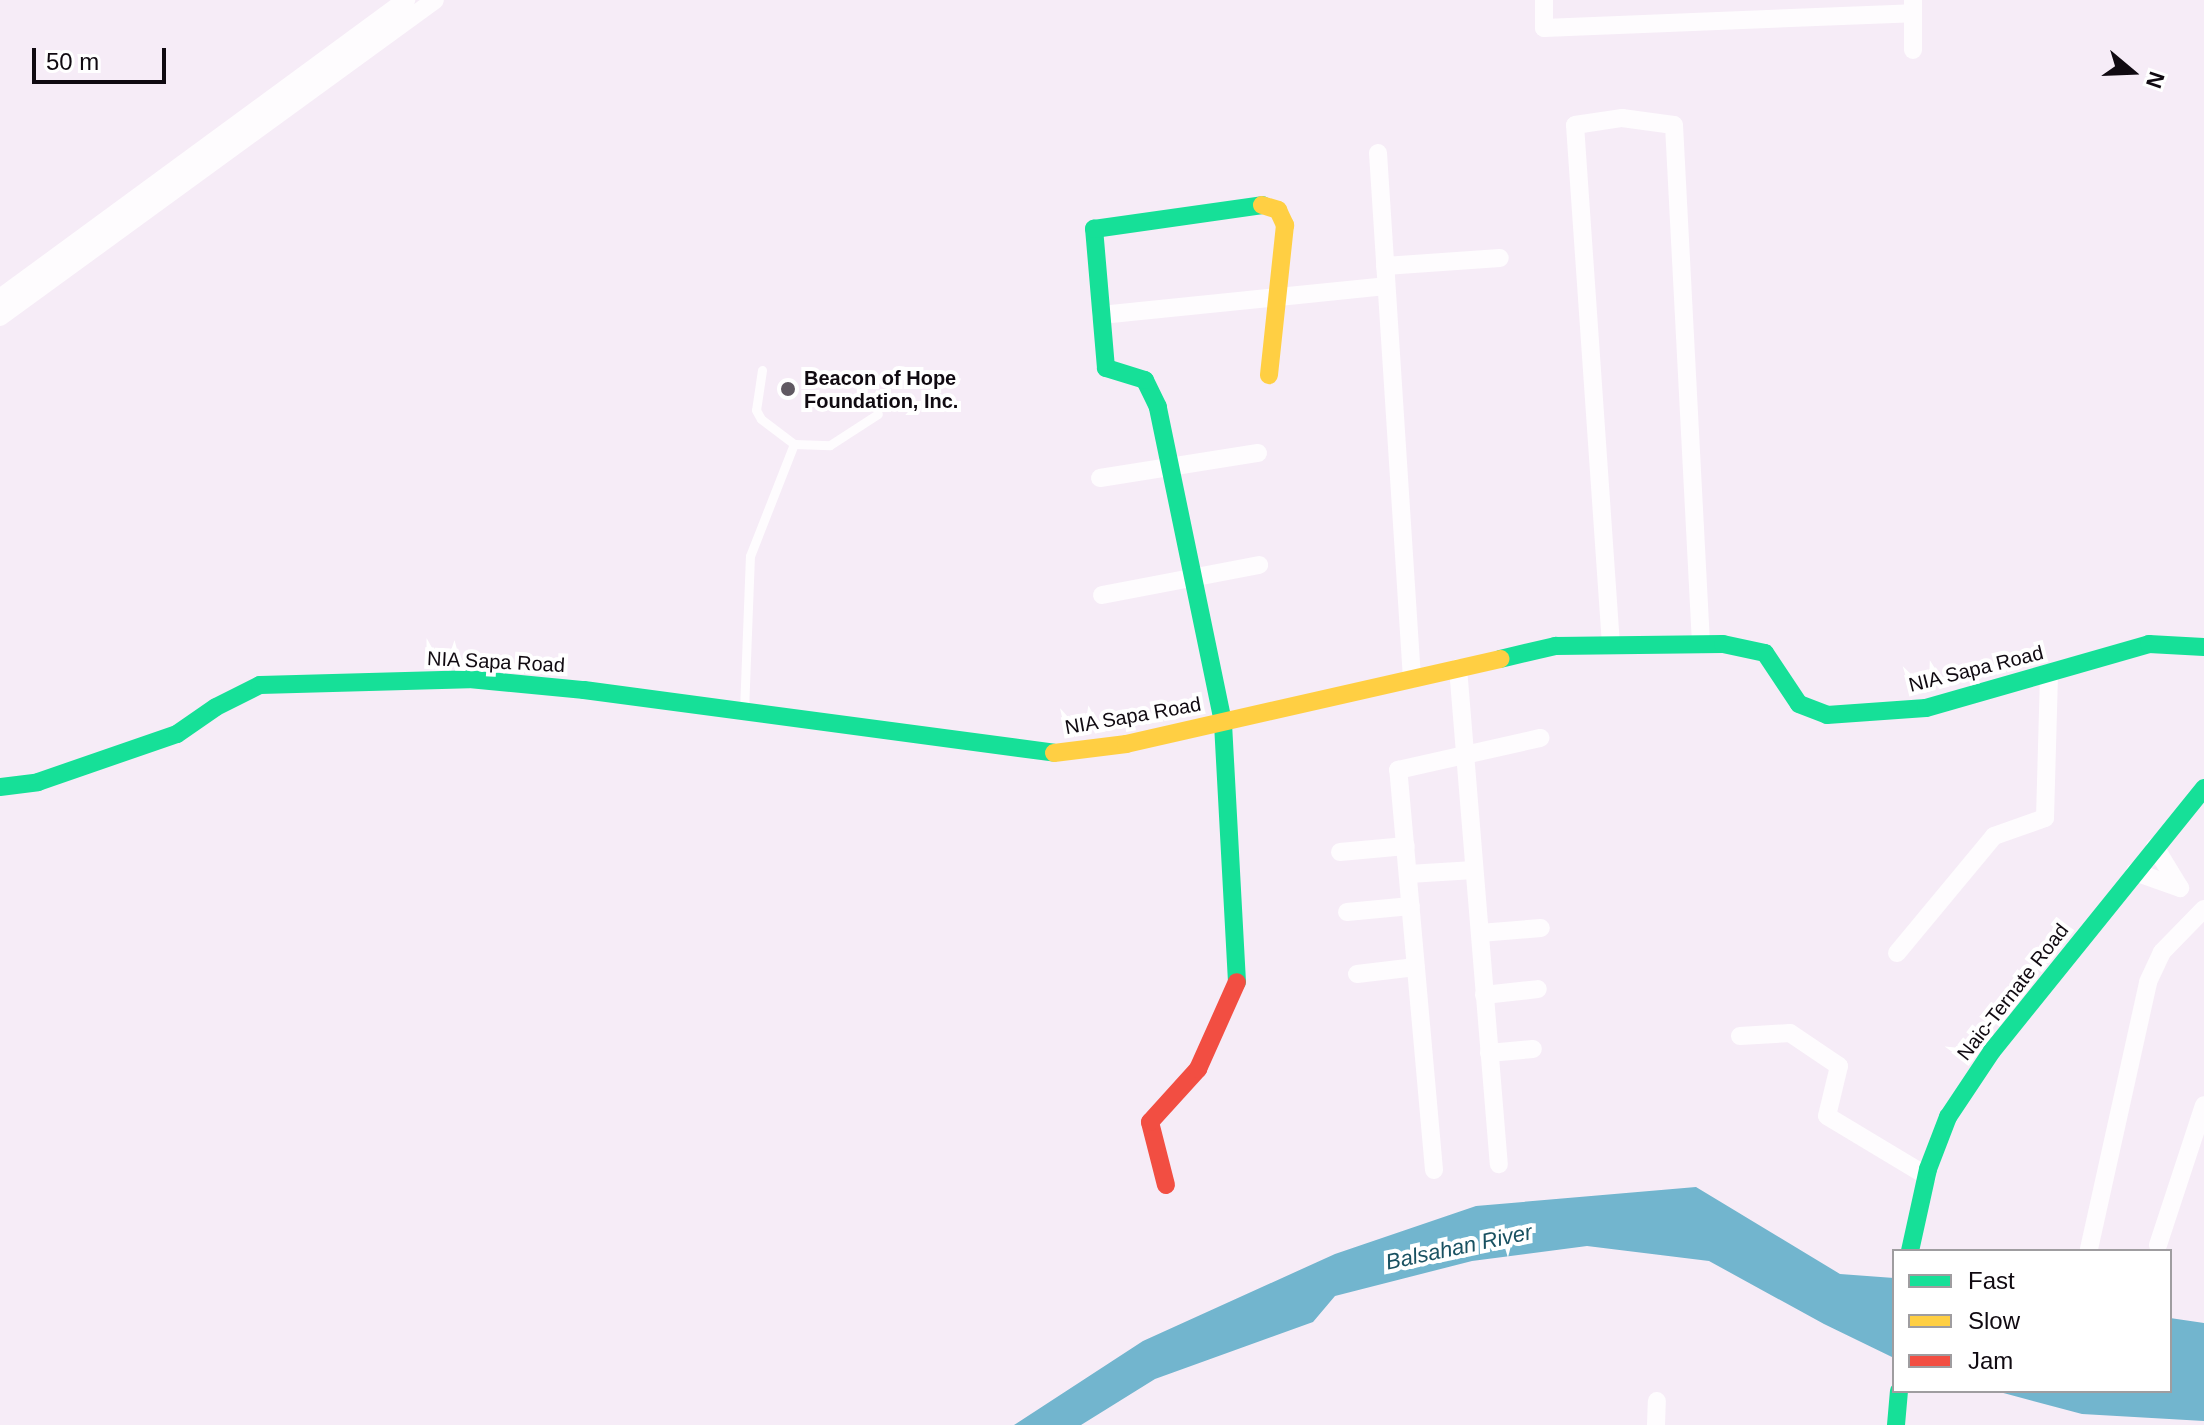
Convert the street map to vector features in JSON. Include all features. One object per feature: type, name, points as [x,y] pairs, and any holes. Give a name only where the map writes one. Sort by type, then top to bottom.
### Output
[{"type":"street","points":[[0,298],[406,0]]},
{"type":"street","points":[[0,317],[435,0]]},
{"type":"street","points":[[1544,0],[1544,28],[1913,6],[1913,50]]},
{"type":"street","points":[[1611,645],[1575,125],[1622,118],[1674,125],[1701,644]]},
{"type":"street","points":[[1378,153],[1412,679]]},
{"type":"street","points":[[1166,1185],[1150,1122],[1198,1069],[1237,987],[1223,722],[1158,407],[1145,380],[1106,368],[1094,229],[1262,205],[1278,210],[1284,216],[1269,375]]},
{"type":"street","points":[[1385,266],[1500,258]]},
{"type":"street","points":[[1101,315],[1386,286]]},
{"type":"street","points":[[1100,478],[1258,453]]},
{"type":"street","points":[[1102,595],[1259,565]]},
{"type":"street","name":"NIA Sapa Road","points":[[0,787],[38,782],[177,734],[216,707],[260,685],[469,679],[744,712],[1046,754],[1126,744],[1555,646],[1723,644],[1765,653],[1799,704],[1827,715],[1926,708],[2149,644],[2204,647]]},
{"type":"street","points":[[1458,668],[1499,1164]]},
{"type":"street","points":[[1897,953],[1994,836],[2045,818],[2049,673]]},
{"type":"street","points":[[1434,1170],[1398,770],[1540,738]]},
{"type":"street","name":"Naic-Ternate Road","points":[[1910,1249],[1927,1176],[1948,1117],[1992,1051],[2204,788]]},
{"type":"street","points":[[1340,852],[1406,846]]},
{"type":"street","points":[[2089,1249],[2148,982],[2162,952],[2204,909],[2180,888],[2155,847]]},
{"type":"street","points":[[1409,874],[1474,870]]},
{"type":"street","points":[[2135,872],[2180,888]]},
{"type":"street","points":[[1347,912],[1411,906]]},
{"type":"street","points":[[1480,933],[1541,928]]},
{"type":"street","points":[[1357,974],[1416,967]]},
{"type":"street","points":[[1484,995],[1538,989]]},
{"type":"street","points":[[1740,1036],[1790,1033],[1839,1066],[1827,1116],[1927,1176]]},
{"type":"street","points":[[1489,1053],[1533,1049]]},
{"type":"street","points":[[2158,1245],[2204,1105]]},
{"type":"street","points":[[1896,1425],[1899,1393]]},
{"type":"street","points":[[1656,1425],[1657,1401]]},
{"type":"lane","points":[[762,370],[756,410],[761,419],[794,444],[830,445],[878,414]]},
{"type":"lane","points":[[744,712],[750,556],[794,444]]},
{"type":"water","name":"Balsahan River","points":[[1696,1187],[1840,1274],[1892,1278],[1892,1357],[1709,1261],[1587,1246],[1472,1261],[1335,1296],[1313,1322],[1155,1379],[1081,1425],[1014,1425],[1143,1341],[1335,1254],[1476,1206]]},
{"type":"water","points":[[2172,1318],[2204,1323],[2204,1421],[2082,1414],[2003,1393],[2172,1393]]},
{"type":"traffic: fast","points":[[1237,982],[1223,722],[1158,407],[1145,380],[1106,368],[1094,229],[1262,205]]},
{"type":"traffic: fast","points":[[1500,659],[1555,646],[1723,644],[1765,653],[1799,704],[1827,715],[1926,708],[2149,644],[2204,647]]},
{"type":"traffic: fast","points":[[0,787],[38,782],[177,734],[216,707],[260,685],[469,679],[584,690],[1054,753]]},
{"type":"traffic: fast","points":[[1910,1249],[1928,1169],[1948,1117],[1992,1051],[2204,788]]},
{"type":"traffic: fast","points":[[1896,1425],[1899,1393]]},
{"type":"traffic: slow","points":[[1262,205],[1278,210],[1285,225],[1269,375]]},
{"type":"traffic: slow","points":[[1054,753],[1126,744],[1500,659]]},
{"type":"traffic: jam","points":[[1166,1185],[1150,1122],[1198,1069],[1237,982]]},
{"type":"place","name":"Beacon of Hope Foundation, Inc.","points":[[788,389]]}]
